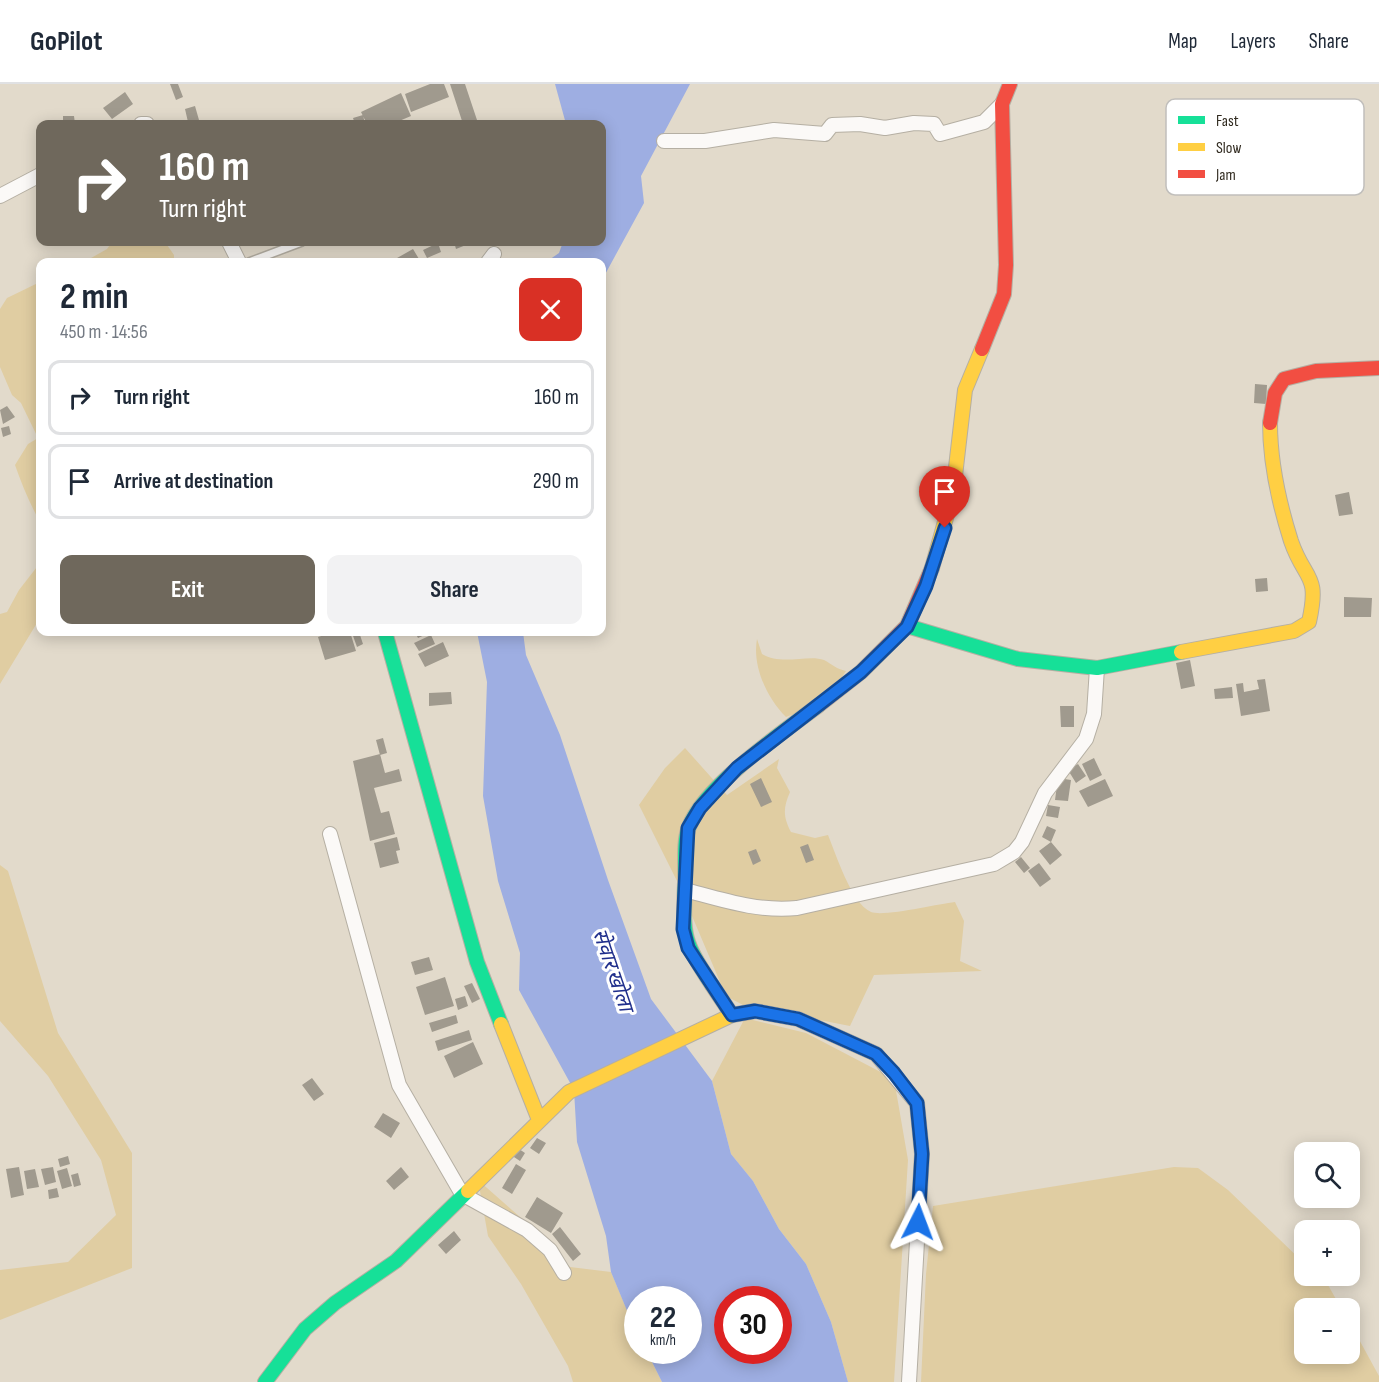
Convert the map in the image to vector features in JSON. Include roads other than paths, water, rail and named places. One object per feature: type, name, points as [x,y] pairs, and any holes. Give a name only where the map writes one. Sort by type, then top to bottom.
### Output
[{"type":"street","points":[[664,141],[705,141],[774,130],[825,134],[832,125],[860,124],[885,128],[914,123],[934,124],[940,134],[984,122],[1002,104],[1010,84]]},
{"type":"street","points":[[732,1015],[688,948],[683,929],[688,828],[700,808],[737,768],[861,672],[907,627],[926,586],[941,545],[953,493],[965,390],[1004,294],[1006,265],[1002,104]]},
{"type":"street","points":[[0,196],[36,177]]},
{"type":"street","points":[[907,627],[1018,659],[1096,668],[1294,631],[1309,622],[1315,598],[1311,578],[1298,560],[1276,482],[1269,411],[1274,393],[1285,379],[1299,374],[1379,368]]},
{"type":"street","points":[[386,636],[477,962],[539,1120]]},
{"type":"street","points":[[685,890],[744,906],[773,910],[797,908],[994,864],[1006,859],[1022,842],[1055,777],[1086,739],[1094,714],[1096,668]]},
{"type":"street","points":[[330,834],[399,1085],[462,1194],[527,1230],[550,1250],[564,1273]]},
{"type":"street","points":[[265,1382],[292,1344],[312,1322],[396,1261],[462,1194],[569,1092],[732,1015],[755,1011],[798,1019],[876,1054],[917,1103],[922,1154],[909,1382]]},
{"type":"lane","points":[[260,258],[291,246]]},
{"type":"water","points":[[555,84],[690,84],[641,176],[644,203],[606,273],[606,258],[552,258],[559,253],[562,246],[606,246],[606,120],[565,120]]},
{"type":"water","name":"सेवार खोला","points":[[478,636],[524,636],[526,655],[560,735],[608,880],[651,999],[712,1081],[731,1154],[753,1181],[779,1229],[806,1264],[831,1322],[848,1382],[662,1382],[653,1364],[702,1364],[702,1286],[624,1286],[624,1303],[611,1272],[606,1236],[577,1142],[574,1090],[519,990],[520,953],[498,881],[483,796],[487,682]]}]
